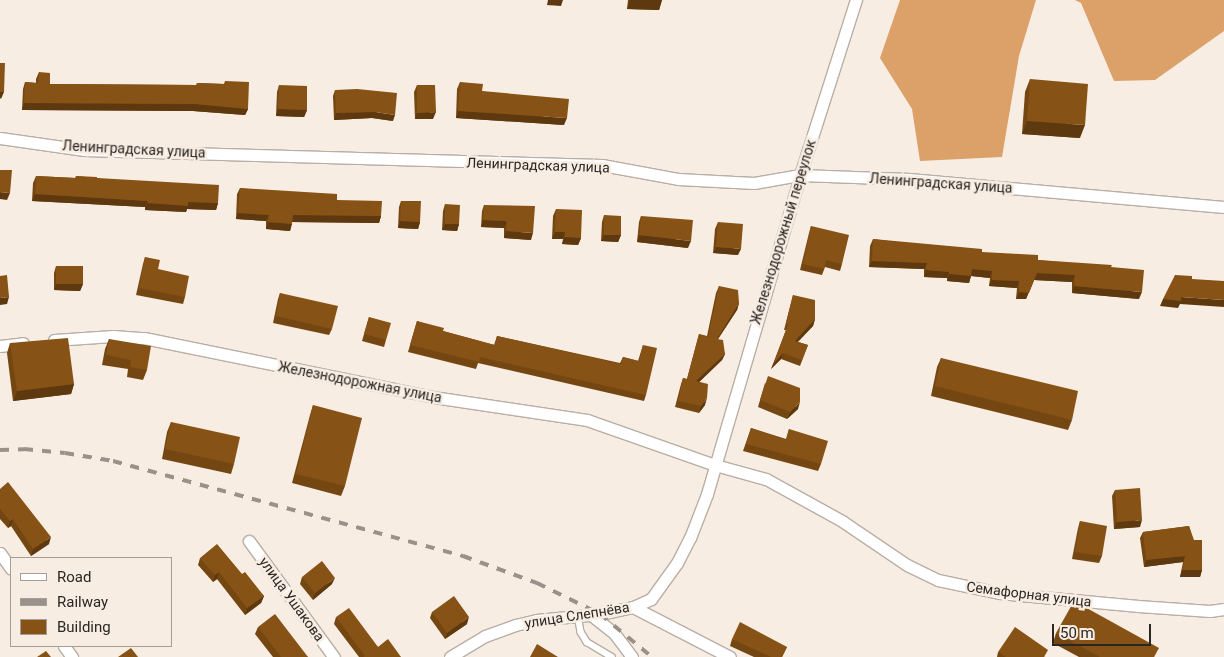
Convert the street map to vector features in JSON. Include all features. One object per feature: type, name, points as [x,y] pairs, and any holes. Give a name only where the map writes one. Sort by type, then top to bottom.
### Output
[{"type":"street","name":"Железнодорожный переулок","points":[[714,465],[800,175],[856,0]]},
{"type":"street","name":"Ленинградская улица","points":[[0,138],[84,150],[602,165],[678,179],[754,183],[800,175],[909,179],[1224,207]]},
{"type":"street","name":"Железнодорожная улица","points":[[0,346],[113,336],[144,338],[433,397],[587,420],[714,465]]},
{"type":"street","name":"улица Слепнёва","points":[[450,657],[485,636],[515,625],[536,620],[591,615],[633,607],[651,598],[677,563],[690,538],[707,494],[714,465]]},
{"type":"street","name":"Семафорная улица","points":[[714,465],[766,479],[842,521],[907,565],[945,582],[999,593],[1138,606],[1210,611],[1224,609]]},
{"type":"street","name":"улица Ушакова","points":[[249,540],[334,657]]},
{"type":"street","points":[[0,552],[10,567]]},
{"type":"street","points":[[633,607],[730,657]]},
{"type":"street","points":[[591,615],[614,633],[632,657]]},
{"type":"lane","points":[[578,615],[581,632],[587,642],[612,657]]},
{"type":"shaded area","points":[[900,0],[1036,0],[1019,56],[1002,157],[920,161],[912,109],[880,58]]},
{"type":"shaded area","points":[[1075,0],[1224,0],[1224,31],[1155,80],[1114,81],[1081,3]]},
{"type":"building","points":[[0,63],[5,63],[4,92],[0,92]]},
{"type":"building","points":[[39,72],[50,73],[50,84],[197,85],[197,83],[225,84],[225,81],[249,82],[248,109],[195,104],[24,103],[25,82],[38,83]]},
{"type":"building","points":[[1030,79],[1088,84],[1085,125],[1027,121]]},
{"type":"building","points":[[460,82],[483,84],[482,91],[569,99],[567,118],[458,111]]},
{"type":"building","points":[[279,85],[307,86],[307,110],[278,109]]},
{"type":"building","points":[[417,85],[435,85],[436,112],[417,113]]},
{"type":"building","points":[[357,89],[397,93],[395,115],[375,112],[336,113],[335,90]]},
{"type":"building","points":[[0,170],[12,170],[10,193],[0,192]]},
{"type":"building","points":[[36,176],[97,177],[219,185],[218,203],[188,202],[188,206],[147,203],[148,201],[35,194]]},
{"type":"building","points":[[240,188],[337,194],[337,200],[382,201],[381,216],[293,215],[292,224],[268,222],[269,215],[238,213]]},
{"type":"building","points":[[401,201],[421,201],[420,222],[400,221]]},
{"type":"building","points":[[445,204],[460,205],[459,224],[445,224]]},
{"type":"building","points":[[484,205],[535,206],[533,233],[506,231],[507,221],[483,220]]},
{"type":"building","points":[[556,209],[582,210],[581,238],[565,237],[565,232],[555,232]]},
{"type":"building","points":[[604,215],[621,216],[621,235],[604,235]]},
{"type":"building","points":[[641,216],[693,220],[691,241],[639,235]]},
{"type":"building","points":[[718,222],[743,224],[741,249],[716,247]]},
{"type":"building","points":[[811,226],[849,235],[842,264],[826,260],[824,269],[803,264]]},
{"type":"building","points":[[873,239],[982,249],[982,252],[1038,255],[1038,260],[1112,265],[1111,267],[1144,270],[1142,292],[1074,286],[1075,275],[1037,273],[1029,293],[1019,292],[1019,281],[992,280],[992,271],[972,269],[971,276],[926,270],[927,263],[872,261]]},
{"type":"building","points":[[145,257],[160,260],[158,269],[189,276],[185,297],[139,288]]},
{"type":"building","points":[[56,266],[83,266],[83,284],[56,284]]},
{"type":"building","points":[[7,275],[9,297],[0,298],[0,276]]},
{"type":"building","points":[[1175,275],[1192,276],[1192,279],[1224,281],[1224,300],[1181,297],[1181,301],[1163,299]]},
{"type":"building","points":[[719,286],[738,290],[739,303],[717,339],[723,340],[725,354],[696,381],[708,384],[707,398],[701,406],[678,401],[683,378],[687,379],[699,334],[708,337]]},
{"type":"building","points":[[280,293],[338,306],[332,329],[276,316]]},
{"type":"building","points":[[793,295],[815,300],[815,319],[795,341],[808,345],[802,360],[783,353],[774,363],[788,324],[786,323]]},
{"type":"building","points":[[369,317],[391,323],[386,340],[364,334]]},
{"type":"building","points":[[417,321],[444,328],[443,331],[495,345],[497,336],[621,364],[623,357],[639,361],[643,345],[657,348],[646,395],[480,357],[479,362],[410,345]]},
{"type":"building","points":[[68,338],[74,384],[17,391],[10,343]]},
{"type":"building","points":[[109,339],[151,346],[147,370],[130,367],[131,360],[106,355]]},
{"type":"building","points":[[941,358],[1078,391],[1072,420],[935,386]]},
{"type":"building","points":[[768,376],[800,388],[800,402],[790,412],[760,400]]},
{"type":"building","points":[[313,405],[362,418],[345,486],[296,474]]},
{"type":"building","points":[[171,422],[240,437],[234,464],[165,449]]},
{"type":"building","points":[[751,428],[786,440],[789,429],[828,441],[821,464],[746,444]]},
{"type":"building","points":[[8,482],[51,537],[33,549],[13,519],[10,521],[0,509],[0,489]]},
{"type":"building","points":[[1140,488],[1142,520],[1117,522],[1115,490]]},
{"type":"building","points":[[1080,521],[1107,526],[1102,556],[1075,552]]},
{"type":"building","points":[[1189,526],[1194,540],[1202,540],[1202,570],[1182,570],[1185,556],[1146,560],[1143,532]]},
{"type":"building","points":[[217,544],[242,574],[245,572],[264,596],[247,608],[219,572],[215,575],[200,558]]},
{"type":"building","points":[[322,561],[335,578],[315,593],[302,577]]},
{"type":"building","points":[[454,596],[469,617],[447,633],[432,612]]},
{"type":"building","points":[[1074,601],[1159,648],[1154,657],[1100,657],[1056,633]]},
{"type":"building","points":[[349,608],[378,647],[388,639],[401,657],[363,657],[365,656],[336,617]]},
{"type":"building","points":[[275,614],[308,657],[281,657],[258,627]]},
{"type":"building","points":[[740,622],[787,647],[782,657],[771,657],[732,639]]},
{"type":"building","points":[[1015,627],[1048,650],[1044,657],[1006,657],[998,652]]},
{"type":"building","points":[[537,644],[558,657],[530,657]]},
{"type":"building","points":[[131,648],[138,657],[118,657]]},
{"type":"building","points":[[46,651],[51,657],[37,657]]},
{"type":"railway","points":[[0,450],[24,449],[65,453],[113,461],[463,556],[537,583],[600,614],[652,657]]}]
